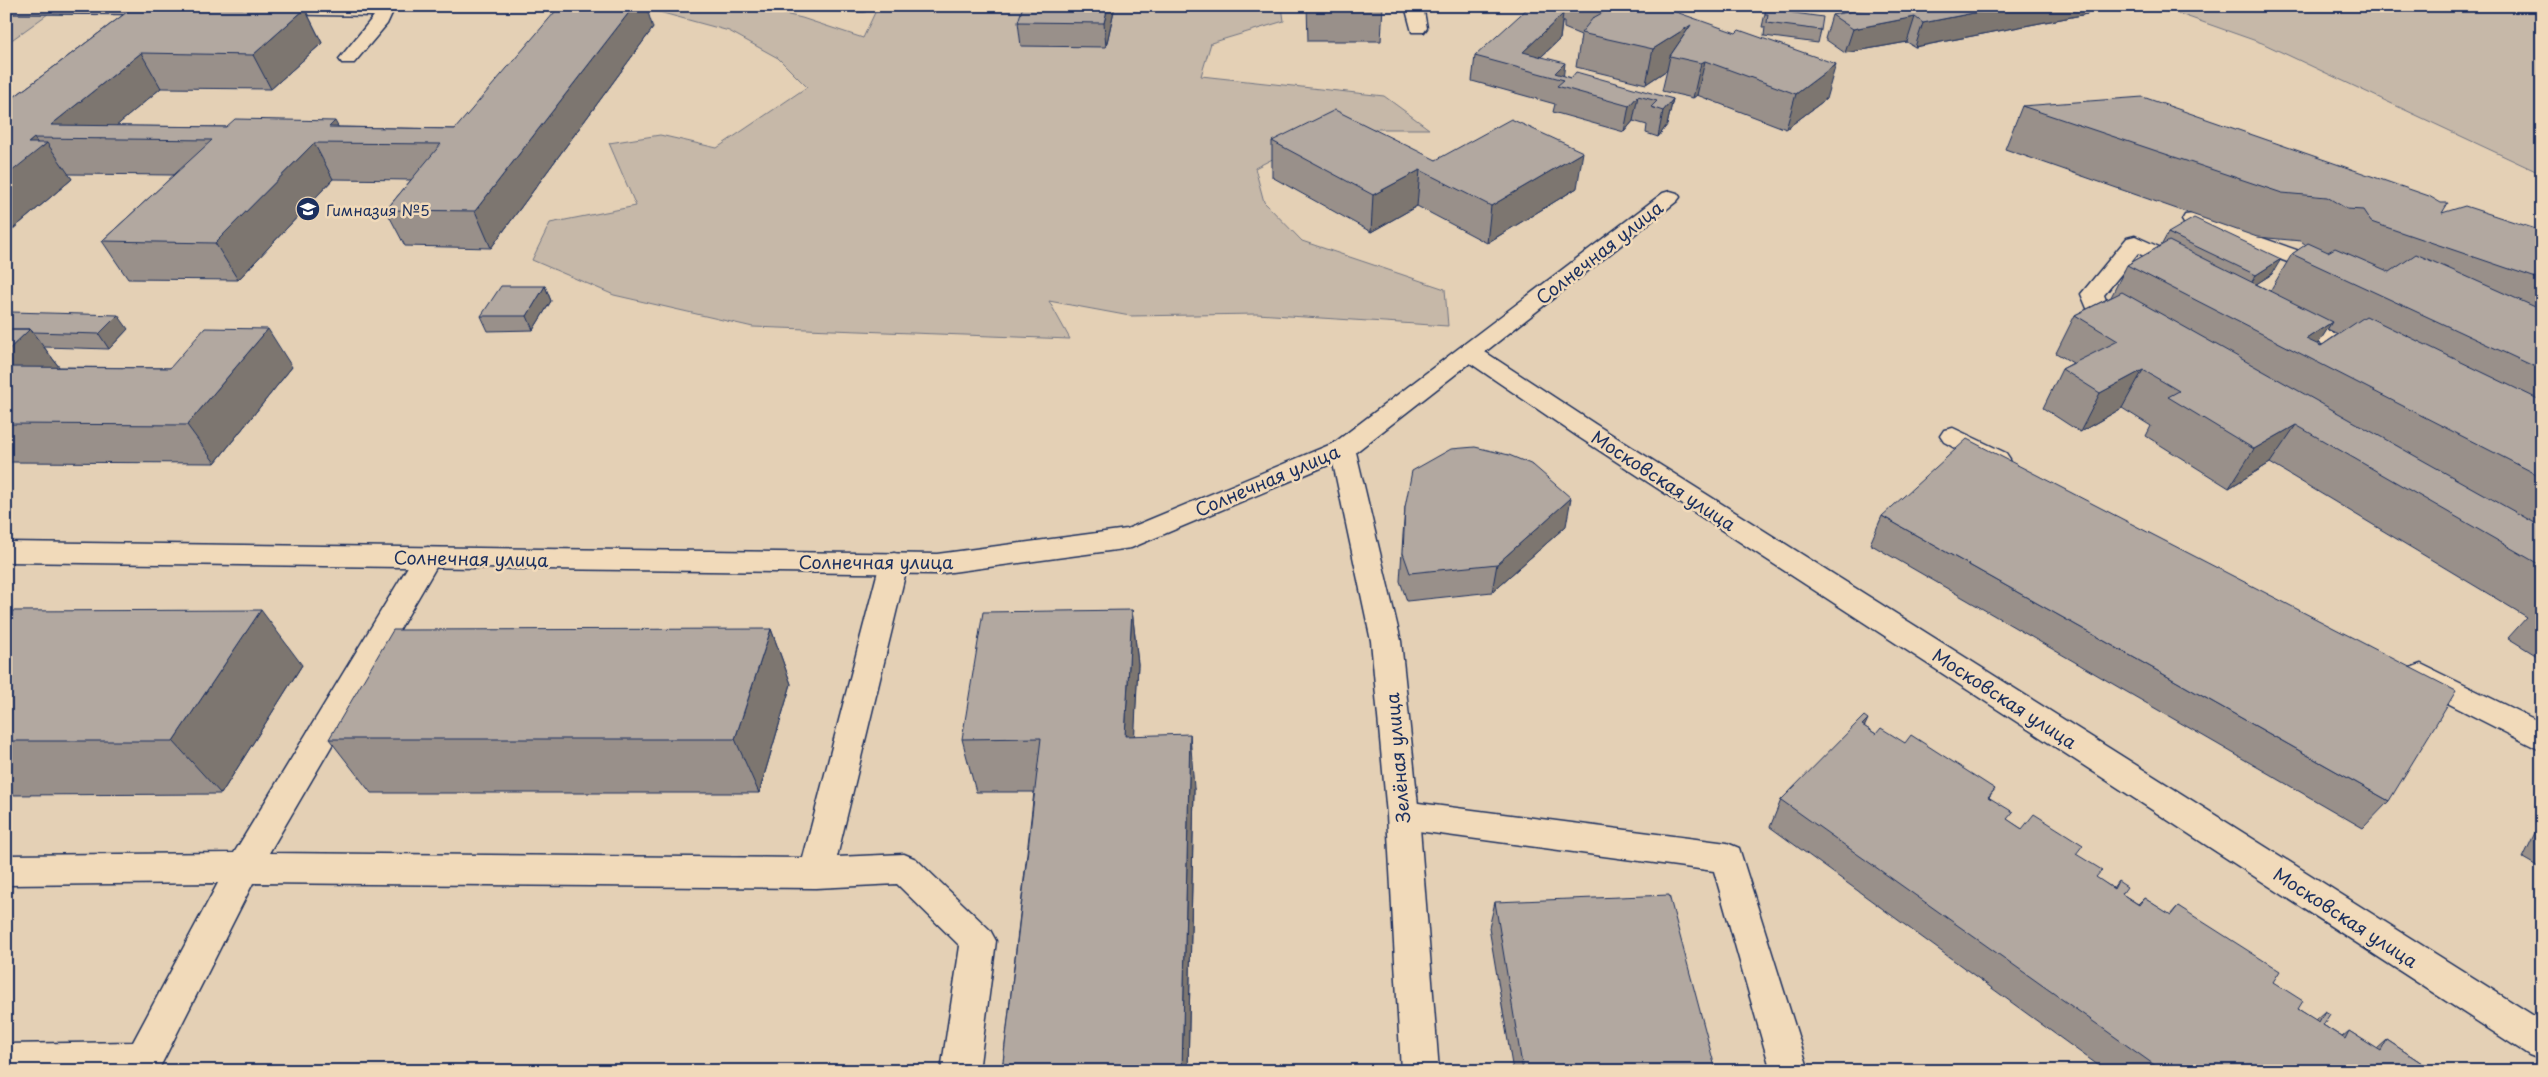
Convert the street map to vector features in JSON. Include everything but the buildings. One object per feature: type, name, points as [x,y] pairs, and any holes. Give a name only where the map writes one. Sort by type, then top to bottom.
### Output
[{"type":"street","points":[[1414,6],[1418,28]]},
{"type":"street","points":[[6,8],[188,9]]},
{"type":"street","points":[[256,9],[384,11],[381,20],[348,59]]},
{"type":"street","name":"Солнечная улица","points":[[6,552],[937,564],[1131,538],[1342,449],[1670,197]]},
{"type":"street","points":[[2193,220],[2349,276]]},
{"type":"street","points":[[2137,338],[2102,320],[2092,294],[2135,244],[2206,278]]},
{"type":"street","points":[[2268,308],[2383,365]]},
{"type":"street","name":"Московская улица","points":[[1469,352],[1586,430],[2542,1042]]},
{"type":"street","points":[[1952,436],[2023,472]]},
{"type":"street","name":"Зелёная улица","points":[[1342,449],[1386,641],[1403,815],[1420,1071]]},
{"type":"street","points":[[6,1062],[133,1065],[243,868],[428,558]]},
{"type":"street","points":[[816,873],[894,563]]},
{"type":"street","points":[[2401,666],[2542,738]]},
{"type":"street","points":[[1403,815],[1727,858],[1790,1071]]},
{"type":"street","points":[[6,870],[243,868],[816,873],[904,869],[978,941],[960,1071]]},
{"type":"shaded area","points":[[6,6],[59,6],[6,44]]},
{"type":"shaded area","points":[[637,6],[749,6],[802,18],[863,38],[878,6],[1282,6],[1284,21],[1211,43],[1201,76],[1384,96],[1429,129],[1331,129],[1255,168],[1264,202],[1302,241],[1445,289],[1448,326],[1257,314],[1130,316],[1049,301],[1070,339],[753,327],[614,295],[532,260],[550,223],[636,206],[609,143],[660,135],[717,148],[807,87],[778,58],[729,31]]},
{"type":"shaded area","points":[[2157,6],[2542,6],[2542,174],[2262,43]]},
{"type":"place","name":"Гимназия №5","points":[[308,209]]}]
